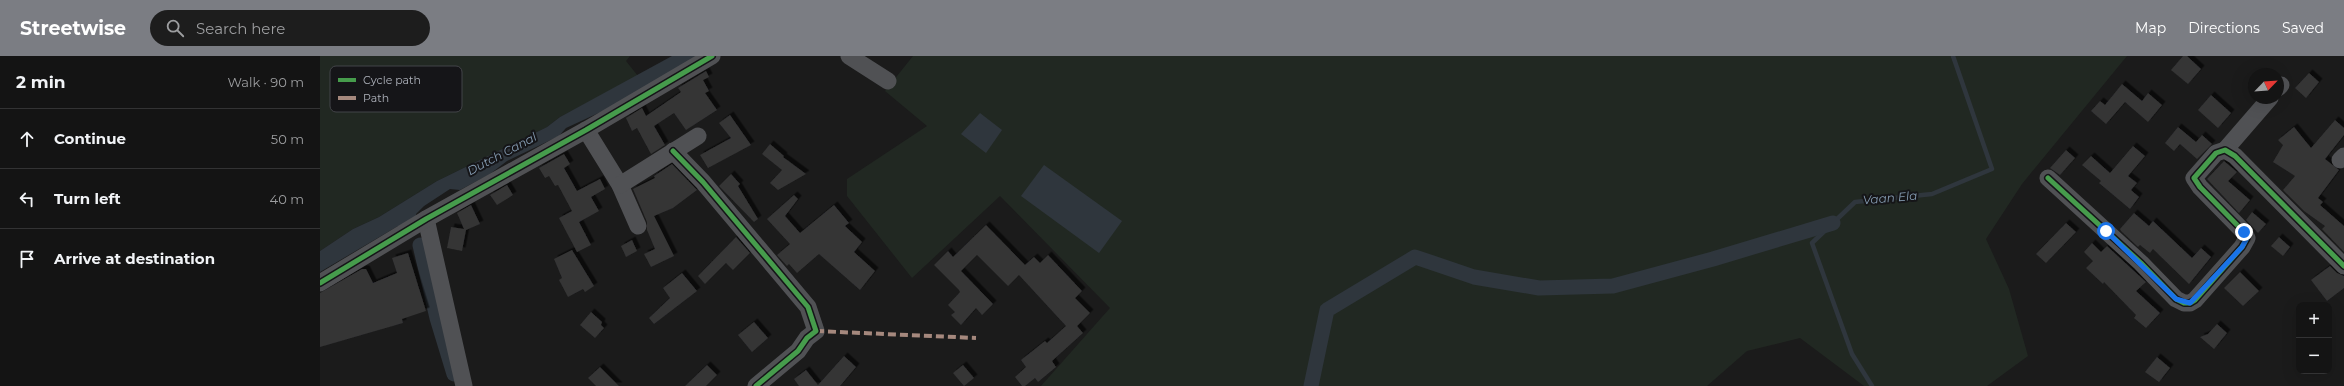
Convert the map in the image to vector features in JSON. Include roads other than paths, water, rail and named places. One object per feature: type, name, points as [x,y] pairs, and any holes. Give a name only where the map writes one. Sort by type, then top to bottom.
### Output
[{"type":"street","points":[[320,283],[426,219],[586,130],[712,56]]},
{"type":"street","points":[[849,56],[888,81]]},
{"type":"street","points":[[2048,178],[2141,263],[2176,299],[2190,303],[2242,247],[2247,238],[2244,232],[2200,187],[2194,178],[2216,153],[2225,150],[2265,104]]},
{"type":"street","points":[[586,130],[620,185],[638,226]]},
{"type":"street","points":[[620,185],[698,136]]},
{"type":"street","points":[[2225,150],[2235,156],[2344,266]]},
{"type":"street","points":[[673,151],[703,182],[808,307],[816,331],[807,338],[798,351],[756,386]]},
{"type":"street","points":[[426,219],[464,386]]},
{"type":"water","name":"Dutch Canal","points":[[672,56],[700,56],[605,110],[566,128],[559,136],[507,161],[490,174],[460,190],[450,189],[424,206],[416,214],[415,227],[398,226],[320,272],[320,251],[353,229],[379,217],[437,181],[547,127],[560,117]]},
{"type":"water","points":[[980,113],[1002,130],[986,153],[961,134]]},
{"type":"water","points":[[1044,165],[1122,221],[1099,253],[1021,196]]},
{"type":"waterway","name":"Vaan Ela","points":[[1872,386],[1852,354],[1812,243],[1855,202],[1932,194],[1992,169],[1953,56]]},
{"type":"waterway","points":[[1311,386],[1327,310],[1415,257],[1474,277],[1539,288],[1613,286],[1713,259],[1833,223]]},
{"type":"waterway","points":[[420,245],[437,318],[454,374]]}]
